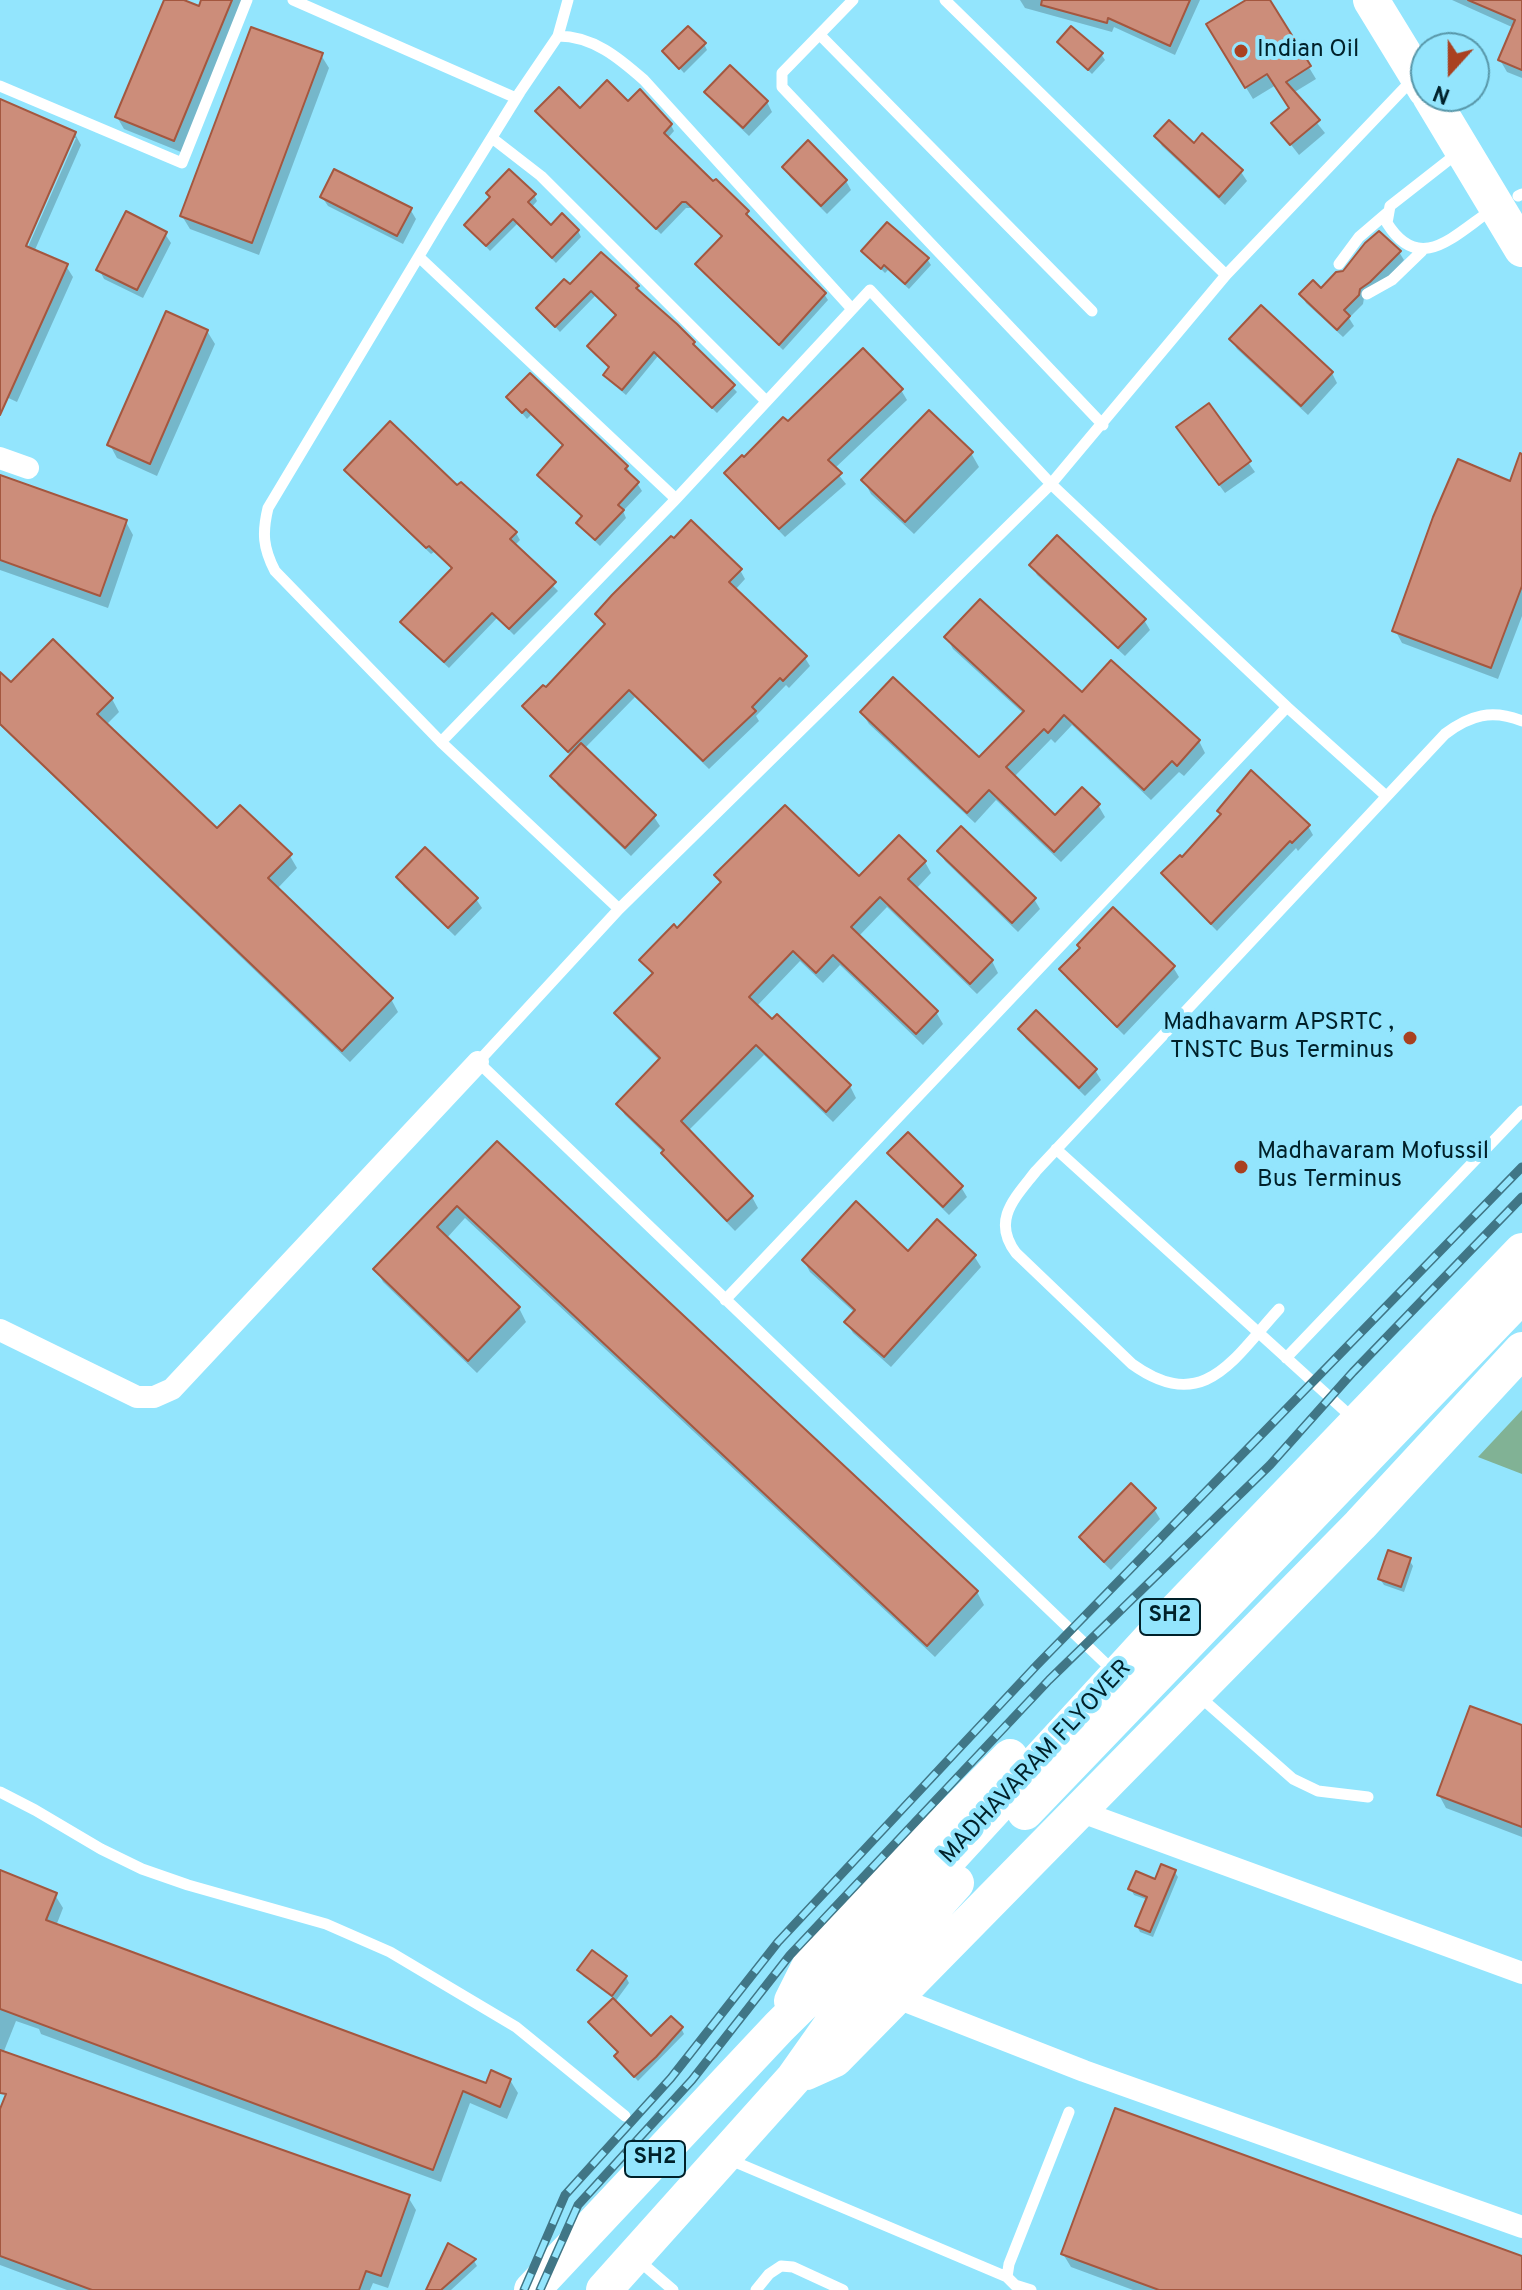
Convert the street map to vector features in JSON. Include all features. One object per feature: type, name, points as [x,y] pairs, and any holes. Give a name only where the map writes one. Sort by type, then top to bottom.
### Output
[{"type":"main road","points":[[1371,0],[1410,57]]},
{"type":"main road","points":[[1390,0],[1410,45]]},
{"type":"main road","points":[[1442,112],[1462,150],[1515,199]]},
{"type":"main road","points":[[1463,112],[1515,199],[1522,249]]},
{"type":"main road","points":[[779,2027],[815,1955],[1104,1662],[1522,1221]]},
{"type":"main road","name":"MADHAVARAM FLYOVER","points":[[794,2078],[832,1998],[941,1867],[1177,1610],[1522,1251]]},
{"type":"main road","name":"MADHAVARAM FLYOVER","points":[[779,2027],[832,1998],[971,1867],[1522,1295]]},
{"type":"main road","points":[[794,2078],[835,2059],[1360,1525],[1522,1350]]},
{"type":"main road","name":"SH2","points":[[532,2290],[779,2027]]},
{"type":"main road","name":"SH2","points":[[604,2290],[794,2078]]},
{"type":"street","points":[[0,458],[28,468]]},
{"type":"street","points":[[0,1330],[137,1397],[154,1397],[172,1389],[478,1062]]},
{"type":"street","points":[[1079,1811],[1522,1973]]},
{"type":"street","points":[[895,1997],[1084,2071],[1522,2227]]},
{"type":"lane","points":[[0,86],[182,163],[247,0]]},
{"type":"lane","points":[[293,0],[516,98]]},
{"type":"lane","points":[[568,0],[558,36],[516,98],[279,488],[268,508],[262,530],[265,552],[275,571],[441,742],[619,909]]},
{"type":"lane","points":[[853,0],[782,73],[782,87],[1103,425]]},
{"type":"lane","points":[[945,0],[1226,275]]},
{"type":"lane","points":[[820,35],[1092,311]]},
{"type":"lane","points":[[558,36],[589,40],[623,61],[644,80],[852,309]]},
{"type":"lane","points":[[1104,1662],[478,1062],[619,909],[1051,484],[1226,275],[1410,94]]},
{"type":"lane","points":[[492,138],[541,176],[766,401]]},
{"type":"lane","points":[[1422,251],[1406,246],[1395,236],[1387,223],[1387,213],[1390,206],[1462,150]]},
{"type":"lane","points":[[1367,294],[1392,280],[1422,251],[1434,248],[1515,199]]},
{"type":"lane","points":[[1339,264],[1359,237],[1387,213]]},
{"type":"lane","points":[[419,257],[676,499]]},
{"type":"lane","points":[[441,742],[676,499],[870,290],[1051,484],[1385,795]]},
{"type":"lane","points":[[725,1300],[1287,707]]},
{"type":"lane","points":[[1279,1309],[1210,1379],[1194,1386],[1146,1375],[1009,1244],[1005,1224],[1009,1207],[1056,1149],[1427,751],[1458,723],[1476,715],[1493,713],[1522,721]]},
{"type":"lane","points":[[1286,1358],[1522,1111]]},
{"type":"lane","points":[[1056,1149],[1345,1411]]},
{"type":"lane","points":[[1196,1693],[1293,1779],[1318,1791],[1368,1797]]},
{"type":"lane","points":[[0,1792],[142,1869],[326,1924],[390,1952],[516,2027],[625,2116]]},
{"type":"lane","points":[[1007,2277],[1009,2264],[1069,2112]]},
{"type":"lane","points":[[723,2157],[1007,2277],[1015,2285],[1031,2290]]},
{"type":"lane","points":[[634,2256],[673,2290]]},
{"type":"lane","points":[[756,2290],[769,2274],[781,2266],[793,2267],[843,2290]]},
{"type":"green space","points":[[1522,1410],[1522,1474],[1478,1457]]},
{"type":"building","points":[[164,0],[184,0],[199,6],[201,0],[232,0],[174,141],[115,117]]},
{"type":"building","points":[[1042,0],[1190,0],[1170,46],[1108,18],[1107,23],[1041,5]]},
{"type":"building","points":[[1246,0],[1270,0],[1311,66],[1286,82],[1320,120],[1290,145],[1271,123],[1289,108],[1267,74],[1245,88],[1206,24]]},
{"type":"building","points":[[1468,0],[1522,0],[1522,70],[1498,60],[1515,20]]},
{"type":"building","points":[[688,26],[706,43],[679,69],[662,51]]},
{"type":"building","points":[[1071,26],[1103,53],[1088,70],[1057,42]]},
{"type":"building","points":[[251,27],[323,53],[252,243],[180,216]]},
{"type":"building","points":[[730,65],[768,101],[743,128],[704,92]]},
{"type":"building","points":[[607,80],[628,101],[640,89],[672,124],[664,133],[749,211],[746,214],[826,293],[779,345],[695,264],[722,236],[686,202],[682,202],[656,229],[535,111],[559,87],[580,108]]},
{"type":"building","points":[[0,99],[76,132],[26,246],[68,264],[0,415]]},
{"type":"building","points":[[1169,120],[1194,143],[1202,133],[1243,170],[1219,197],[1154,136]]},
{"type":"building","points":[[808,140],[847,180],[821,206],[782,167]]},
{"type":"building","points":[[334,169],[412,208],[397,236],[320,197]]},
{"type":"building","points":[[509,169],[536,194],[528,202],[551,225],[562,213],[579,230],[552,258],[513,219],[486,246],[464,225],[490,197],[486,193]]},
{"type":"building","points":[[126,211],[167,232],[137,290],[96,270]]},
{"type":"building","points":[[887,222],[929,258],[905,284],[884,265],[881,269],[861,251]]},
{"type":"building","points":[[1379,231],[1401,251],[1360,289],[1359,295],[1344,310],[1350,316],[1337,330],[1299,294],[1313,280],[1321,288],[1336,272],[1343,271]]},
{"type":"building","points":[[601,252],[636,283],[639,286],[636,288],[677,324],[735,385],[712,408],[654,352],[622,390],[603,375],[609,367],[587,346],[616,315],[591,291],[555,327],[536,308],[564,279],[570,284]]},
{"type":"building","points":[[1261,305],[1333,372],[1301,406],[1229,339]]},
{"type":"building","points":[[166,311],[208,330],[150,464],[107,445]]},
{"type":"building","points":[[863,348],[903,389],[828,460],[842,473],[779,529],[724,473],[783,417],[788,421]]},
{"type":"building","points":[[530,373],[628,466],[625,469],[639,482],[618,505],[624,510],[595,540],[576,523],[582,516],[537,475],[563,445],[526,409],[522,413],[506,397]]},
{"type":"building","points":[[1209,403],[1251,461],[1219,485],[1176,427]]},
{"type":"building","points":[[929,410],[973,452],[905,522],[861,480]]},
{"type":"building","points":[[390,421],[457,485],[461,482],[517,532],[510,539],[556,582],[509,629],[492,613],[444,662],[400,622],[452,568],[429,546],[426,548],[344,470]]},
{"type":"building","points":[[1520,453],[1522,586],[1491,668],[1392,631],[1433,517],[1458,459],[1510,481]]},
{"type":"building","points":[[0,475],[127,520],[100,596],[0,560]]},
{"type":"building","points":[[691,520],[742,569],[729,582],[807,656],[783,681],[780,678],[752,707],[756,711],[703,761],[629,690],[568,752],[522,706],[543,685],[546,687],[605,624],[595,614],[612,595]]},
{"type":"building","points":[[1057,535],[1146,619],[1118,648],[1029,565]]},
{"type":"building","points":[[980,599],[1082,692],[1111,660],[1200,740],[1177,766],[1172,761],[1144,790],[1064,715],[1048,733],[1044,729],[1006,767],[1055,815],[1082,787],[1100,804],[1054,852],[989,790],[967,813],[860,712],[893,677],[979,757],[1024,711],[944,637]]},
{"type":"building","points":[[53,639],[113,698],[97,714],[217,828],[240,805],[292,854],[268,878],[393,998],[342,1051],[0,724],[0,672],[11,682]]},
{"type":"building","points":[[581,743],[656,815],[625,848],[550,776]]},
{"type":"building","points":[[1251,770],[1310,825],[1292,843],[1290,841],[1211,924],[1161,873],[1180,855],[1182,857],[1221,814],[1217,811]]},
{"type":"building","points":[[785,805],[859,876],[899,835],[926,861],[908,879],[993,960],[970,984],[880,897],[851,927],[938,1011],[916,1034],[833,955],[816,973],[793,951],[749,997],[772,1019],[777,1014],[851,1085],[826,1112],[756,1045],[681,1121],[753,1196],[727,1221],[661,1153],[664,1150],[616,1104],[660,1058],[614,1013],[653,973],[639,960],[674,924],[677,928],[721,882],[714,875]]},
{"type":"building","points":[[961,826],[1036,898],[1012,923],[937,851]]},
{"type":"building","points":[[425,847],[478,898],[448,928],[396,877]]},
{"type":"building","points":[[1113,907],[1175,966],[1117,1027],[1059,969]]},
{"type":"building","points":[[1036,1010],[1097,1069],[1079,1088],[1018,1029]]},
{"type":"building","points":[[908,1132],[963,1186],[943,1207],[887,1153]]},
{"type":"building","points":[[497,1141],[978,1591],[927,1646],[457,1206],[437,1227],[520,1307],[468,1361],[373,1269]]},
{"type":"building","points":[[856,1201],[908,1251],[937,1219],[976,1255],[884,1357],[844,1322],[855,1310],[802,1260]]},
{"type":"building","points":[[1131,1483],[1156,1508],[1104,1562],[1079,1537]]},
{"type":"building","points":[[1388,1550],[1411,1558],[1401,1587],[1378,1579]]},
{"type":"building","points":[[1470,1706],[1522,1725],[1522,1827],[1437,1795]]},
{"type":"building","points":[[1161,1864],[1176,1870],[1150,1932],[1135,1926],[1147,1897],[1128,1889],[1136,1871],[1155,1879]]},
{"type":"building","points":[[0,1870],[57,1893],[46,1920],[486,2083],[491,2070],[511,2079],[500,2107],[463,2091],[433,2170],[0,2009]]},
{"type":"building","points":[[592,1950],[627,1976],[612,1996],[577,1970]]},
{"type":"building","points":[[613,1998],[651,2036],[671,2016],[683,2027],[634,2077],[614,2056],[618,2052],[588,2022]]},
{"type":"building","points":[[0,2050],[410,2195],[381,2276],[366,2271],[359,2290],[92,2290],[0,2256],[0,2109],[6,2094],[0,2093]]},
{"type":"building","points":[[1115,2108],[1522,2256],[1522,2290],[1159,2290],[1061,2254]]},
{"type":"building","points":[[448,2243],[476,2259],[441,2290],[426,2290]]},
{"type":"railway","points":[[524,2290],[565,2195],[671,2078],[778,1942],[1037,1665],[1522,1167]]},
{"type":"railway","points":[[540,2290],[578,2205],[692,2080],[790,1955],[1049,1680],[1270,1465],[1353,1372],[1522,1197]]},
{"type":"place","name":"Indian Oil","points":[[1241,51]]},
{"type":"place","name":"Madhavarm APSRTC , TNSTC Bus Terminus","points":[[1410,1038]]},
{"type":"place","name":"Madhavaram Mofussil Bus Terminus","points":[[1241,1167]]}]
